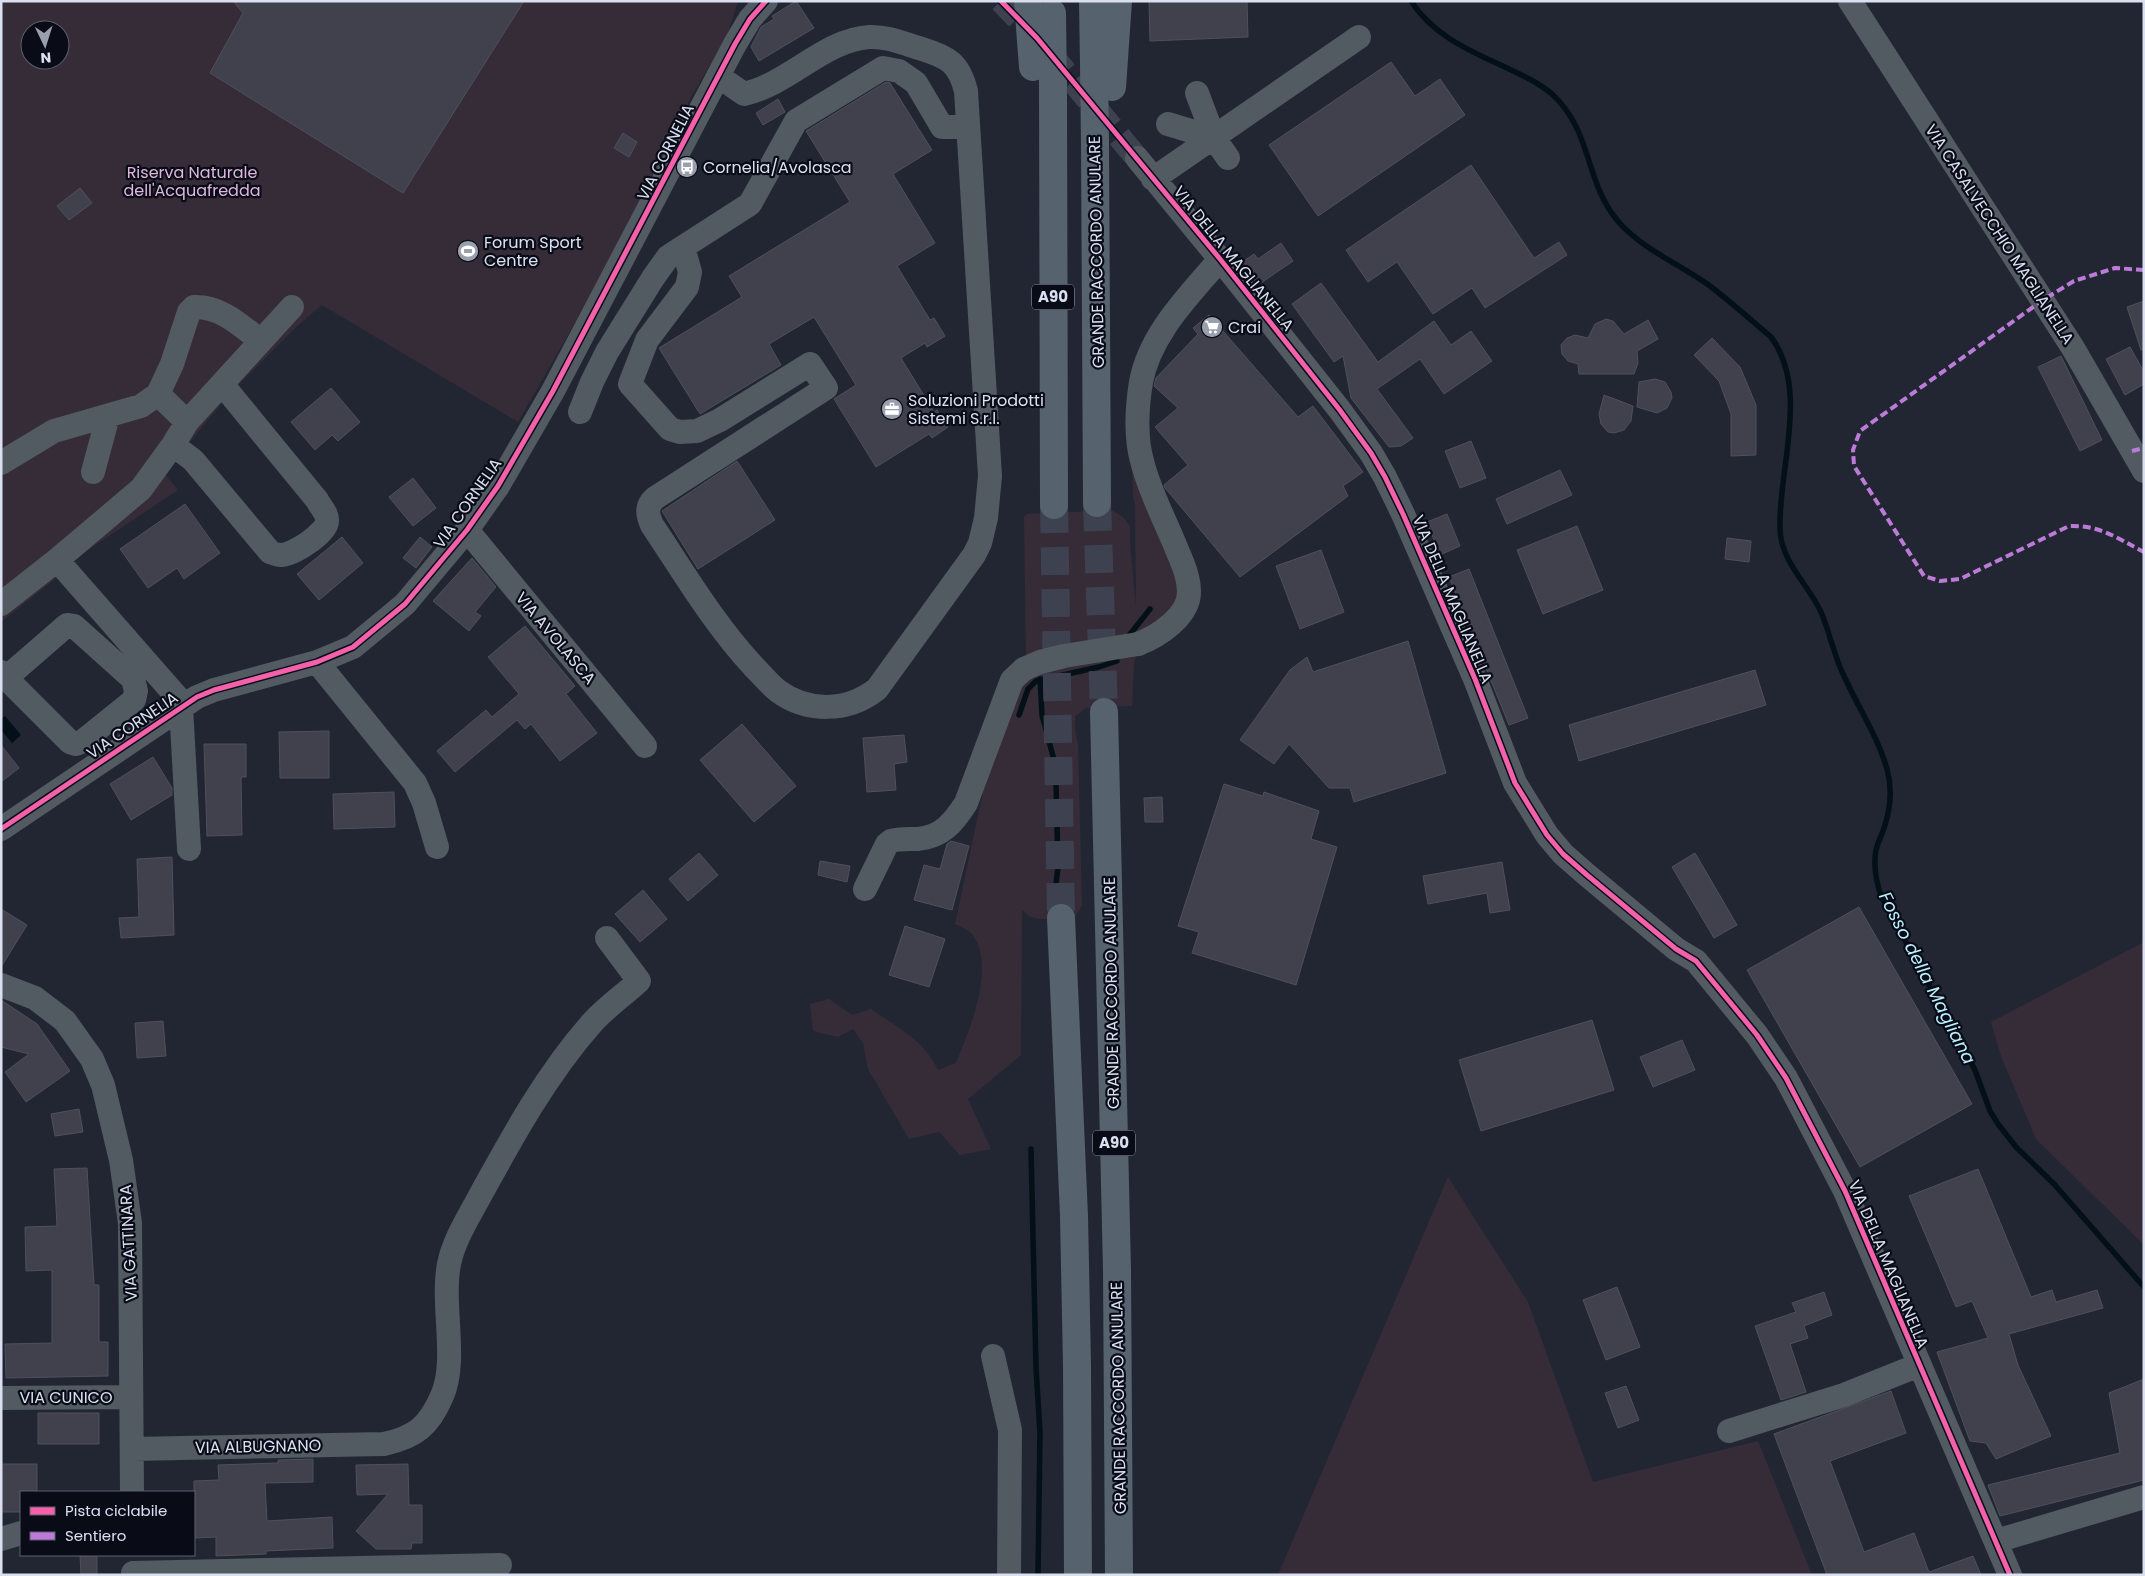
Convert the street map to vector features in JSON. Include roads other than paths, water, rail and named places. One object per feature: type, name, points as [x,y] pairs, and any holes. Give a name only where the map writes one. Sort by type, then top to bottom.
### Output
[{"type":"highway","points":[[1028,1],[1032,66],[1053,198]]},
{"type":"highway","name":"GRANDE RACCORDO ANULARE","points":[[1093,1],[1094,65],[1101,151],[1097,263],[1098,503]]},
{"type":"highway","points":[[1101,151],[1112,87],[1118,1]]},
{"type":"highway","name":"A90","points":[[1052,7],[1054,505]]},
{"type":"highway","name":"GRANDE RACCORDO ANULARE","points":[[1104,712],[1117,1270],[1119,1575]]},
{"type":"highway","name":"A90","points":[[1061,918],[1075,1226],[1078,1375],[1078,1575]]},
{"type":"street","name":"VIA CORNELIA","points":[[1,829],[183,706],[214,690],[317,662],[353,647],[396,612],[467,530],[498,486],[566,368],[718,76],[750,19],[766,1]]},
{"type":"street","name":"VIA CASALVECCHIO MAGLIANELLA","points":[[1850,1],[2073,348],[2144,471]]},
{"type":"street","points":[[1153,179],[1359,37]]},
{"type":"street","points":[[683,247],[690,272],[687,287],[647,340],[630,384],[670,429],[680,432],[697,431],[720,420],[810,364],[826,388],[655,498],[649,504],[649,518],[700,598],[736,648],[770,684],[788,697],[806,704],[836,708],[857,702],[877,689],[965,570],[980,543],[986,518],[990,476],[966,91],[957,67],[950,60],[938,54],[884,38],[853,40],[838,46],[769,86],[744,94],[718,76]]},
{"type":"street","points":[[580,412],[607,352],[668,257],[750,204],[796,121],[883,68],[898,71],[916,83],[942,127],[968,127]]},
{"type":"street","points":[[1197,93],[1214,138],[1228,158]]},
{"type":"street","points":[[1168,124],[1214,138]]},
{"type":"street","name":"VIA DELLA MAGLIANELLA","points":[[1137,158],[1339,409],[1371,453],[1385,477],[1475,679],[1515,783],[1547,836],[1563,854],[1587,875],[1676,949],[1696,961],[1757,1035],[1786,1078],[1845,1191],[2010,1575]]},
{"type":"street","points":[[864,889],[886,844],[891,841],[935,835],[947,829],[956,820],[966,803],[1012,680],[1024,669],[1064,656],[1138,644],[1168,627],[1176,620],[1189,594],[1186,570],[1141,460],[1138,423],[1142,380],[1147,359],[1158,338],[1180,306],[1220,259]]},
{"type":"street","points":[[1,463],[54,431],[141,406],[158,394],[172,364],[189,312],[194,307],[214,309],[236,322],[261,341]]},
{"type":"street","points":[[1,604],[57,560],[141,489],[173,446],[188,422],[292,307]]},
{"type":"street","points":[[566,368],[592,382]]},
{"type":"street","points":[[173,446],[193,460],[270,552],[283,556],[298,550],[322,532],[327,524],[327,517],[317,500],[222,384]]},
{"type":"street","points":[[158,394],[188,422]]},
{"type":"street","points":[[93,472],[108,416]]},
{"type":"street","name":"VIA AVOLASCA","points":[[467,530],[645,746]]},
{"type":"street","points":[[57,560],[183,706],[189,849]]},
{"type":"street","points":[[67,625],[74,626],[133,678],[136,691],[134,700],[76,744],[70,742],[4,675],[67,625]]},
{"type":"street","points":[[317,662],[415,783],[424,803],[438,847]]},
{"type":"street","name":"VIA ALBUGNANO","points":[[132,1449],[384,1444],[403,1440],[416,1434],[436,1409],[448,1379],[446,1281],[454,1248],[468,1219],[505,1150],[534,1102],[586,1030],[639,980],[607,938]]},
{"type":"street","name":"VIA GATTINARA","points":[[1,985],[35,998],[65,1021],[92,1059],[103,1085],[121,1160],[130,1223],[132,1491]]},
{"type":"street","points":[[993,1356],[1010,1430],[1009,1575]]},
{"type":"street","name":"VIA DELLA MAGLIANELLA","points":[[1729,1431],[1844,1395],[1919,1365]]},
{"type":"street","name":"VIA CUNICO","points":[[1,1398],[131,1397]]},
{"type":"street","points":[[1996,1541],[2144,1497]]},
{"type":"street","points":[[1,1539],[20,1533]]},
{"type":"street","points":[[133,1568],[422,1571],[500,1565]]},
{"type":"waterway","name":"Fosso della Magliana","points":[[1411,1],[1420,14],[1455,42],[1531,80],[1552,94],[1575,124],[1599,189],[1606,205],[1617,220],[1626,230],[1649,248],[1699,278],[1733,305],[1771,337],[1783,358],[1789,381],[1790,405],[1781,506],[1780,529],[1782,541],[1790,562],[1821,612],[1849,688],[1878,745],[1889,776],[1889,811],[1875,856],[1876,874],[1882,898],[1975,1070],[1990,1111],[1998,1124],[2016,1147],[2054,1184],[2144,1287]]},
{"type":"waterway","points":[[1127,638],[1150,609]]},
{"type":"waterway","name":"GRANDE RACCORDO ANULARE","points":[[1019,715],[1028,689],[1036,681],[1099,667],[1117,661]]},
{"type":"waterway","name":"GRANDE RACCORDO ANULARE","points":[[1040,679],[1042,715],[1053,756],[1056,782],[1058,867],[1056,884],[1051,897]]},
{"type":"waterway","points":[[1031,1149],[1036,1368],[1040,1432],[1038,1575]]},
{"type":"tunnel","points":[[1001,1],[1037,38],[1137,158]]},
{"type":"tunnel","points":[[1097,503],[1104,712]]},
{"type":"tunnel","points":[[1054,505],[1061,918]]},
{"type":"place","name":"Cornelia/Avolasca","points":[[687,167]]},
{"type":"place","name":"Forum Sport Centre","points":[[468,251]]},
{"type":"place","name":"Crai","points":[[1212,327]]},
{"type":"place","name":"Soluzioni Prodotti Sistemi S.r.l.","points":[[892,409]]},
{"type":"park label","name":"Riserva Naturale dell'Acquafredda","points":[[192,181]]}]
